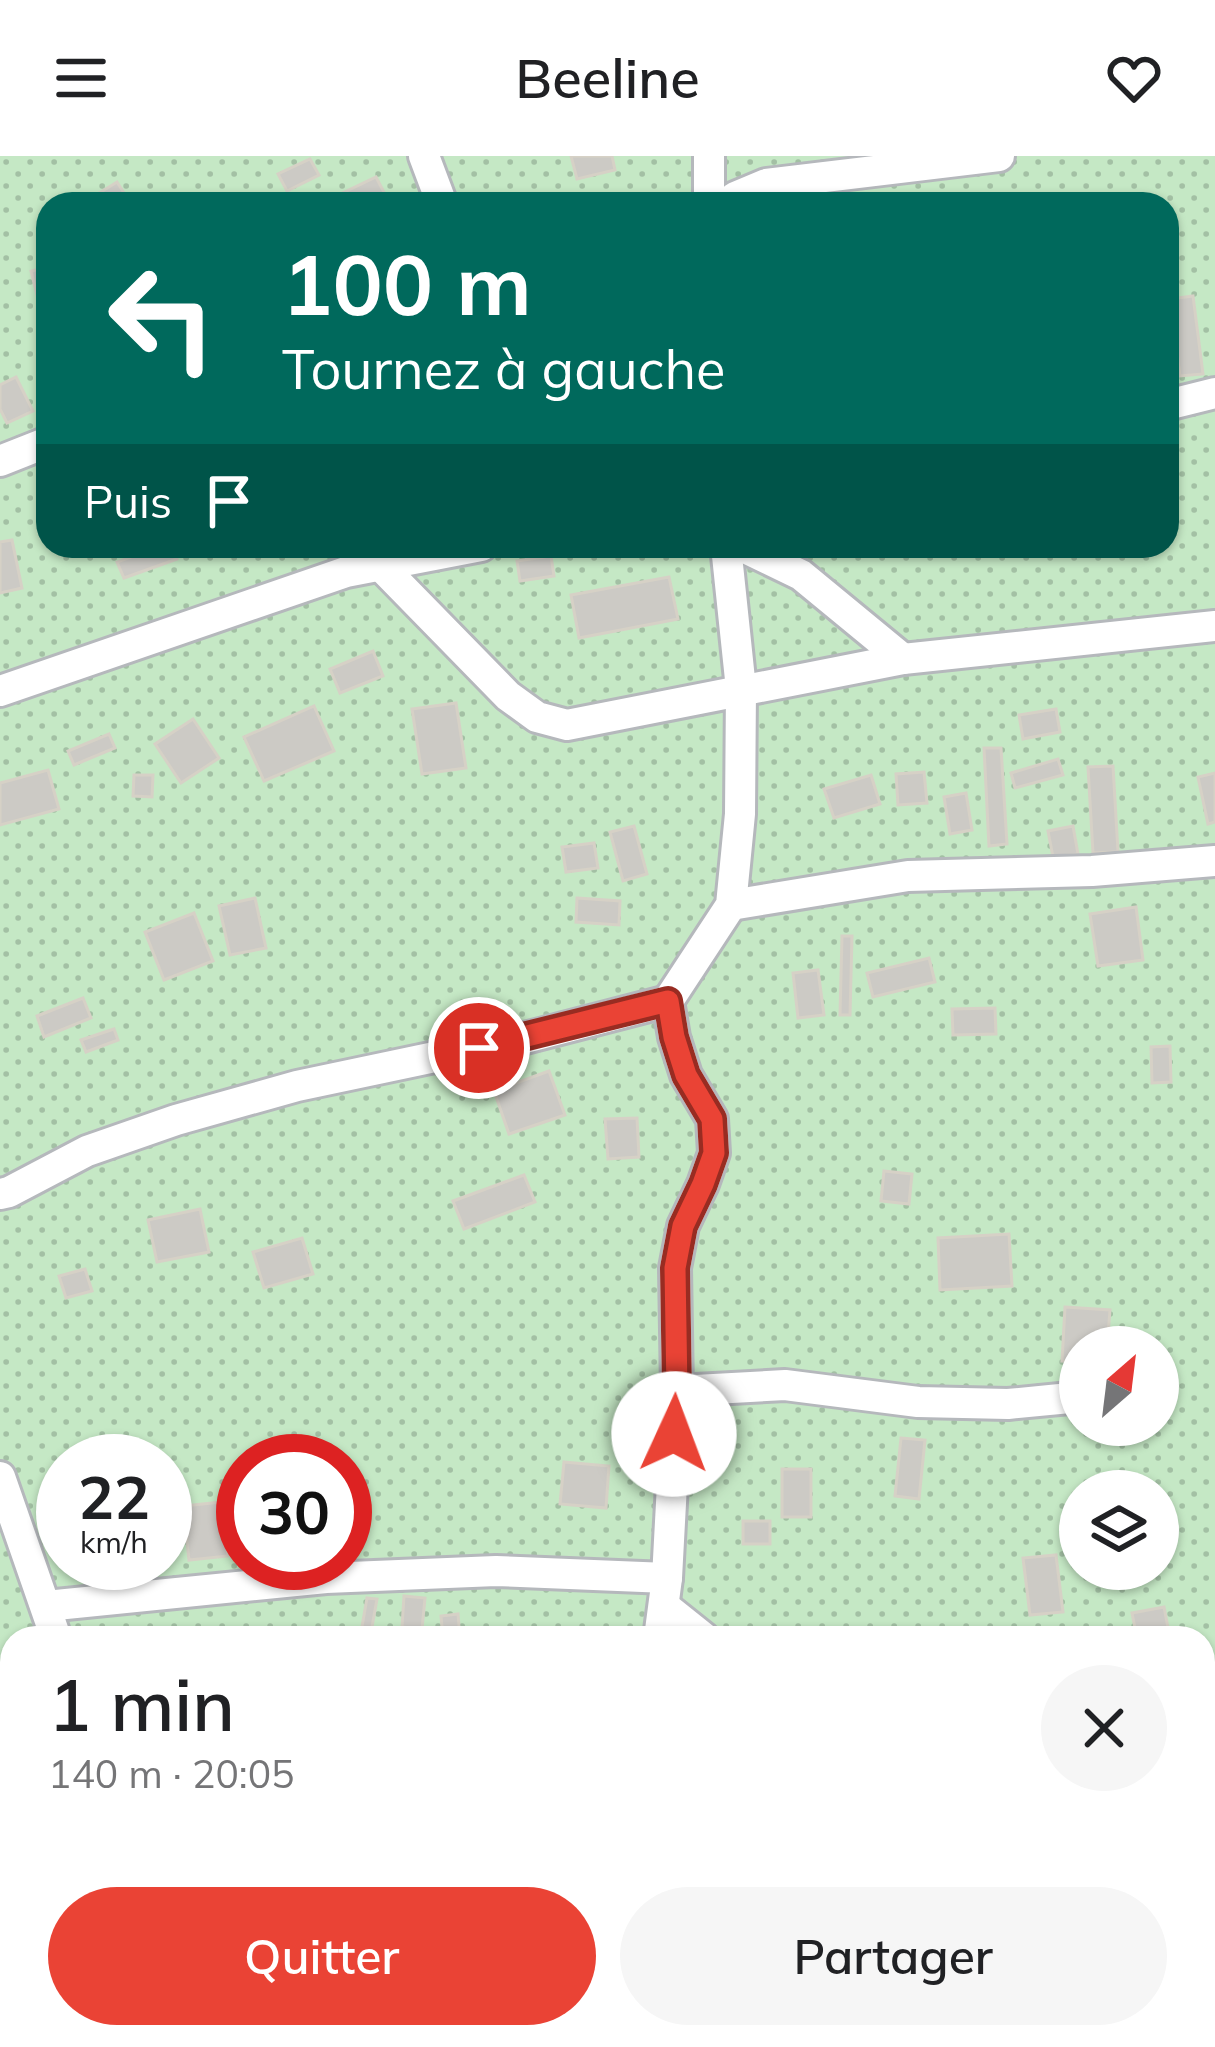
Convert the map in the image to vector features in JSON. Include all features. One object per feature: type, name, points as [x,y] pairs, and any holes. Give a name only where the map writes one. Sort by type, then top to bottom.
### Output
[{"type":"street","points":[[424,156],[438,192]]},
{"type":"street","points":[[709,192],[710,156]]},
{"type":"street","points":[[746,192],[766,184],[999,156]]},
{"type":"street","points":[[1179,402],[1215,393]]},
{"type":"street","points":[[0,461],[36,447]]},
{"type":"street","points":[[0,691],[346,572],[413,558]]},
{"type":"street","points":[[0,1194],[87,1151],[236,1103],[668,1001],[731,905],[740,814],[741,689],[727,558]]},
{"type":"street","points":[[766,558],[801,575],[903,659]]},
{"type":"street","points":[[379,564],[508,696],[538,718],[567,725],[903,659],[1215,626]]},
{"type":"street","points":[[731,905],[908,876],[1092,872],[1215,861]]},
{"type":"street","points":[[661,1626],[677,1391],[675,1268],[683,1226],[714,1153],[712,1119],[686,1075],[668,1001]]},
{"type":"street","points":[[677,1391],[785,1385],[918,1402],[985,1404],[1059,1399]]},
{"type":"street","points":[[0,1477],[52,1626]]},
{"type":"street","points":[[46,1606],[326,1578],[496,1570],[666,1592],[694,1626]]},
{"type":"green space","points":[[0,156],[1215,156],[1215,1626],[0,1626]]},
{"type":"building","points":[[571,156],[612,156],[615,170],[577,179]]},
{"type":"building","points":[[310,159],[319,175],[287,191],[278,174]]},
{"type":"building","points":[[376,177],[384,192],[345,192]]},
{"type":"building","points":[[117,182],[123,192],[101,192]]},
{"type":"building","points":[[1193,296],[1203,374],[1180,376],[1179,298]]},
{"type":"building","points":[[16,377],[33,411],[7,423],[0,409],[0,385]]},
{"type":"building","points":[[12,540],[22,588],[0,593],[0,542]]},
{"type":"building","points":[[128,558],[177,559],[124,578],[117,562]]},
{"type":"building","points":[[551,558],[554,576],[520,581],[517,561]]},
{"type":"building","points":[[669,577],[678,619],[579,638],[571,595]]},
{"type":"building","points":[[373,651],[383,676],[340,693],[330,669]]},
{"type":"building","points":[[456,703],[466,768],[422,774],[412,709]]},
{"type":"building","points":[[314,706],[334,751],[264,781],[244,737]]},
{"type":"building","points":[[1056,709],[1060,732],[1023,739],[1019,715]]},
{"type":"building","points":[[193,719],[219,758],[181,783],[155,744]]},
{"type":"building","points":[[109,734],[115,748],[74,765],[68,751]]},
{"type":"building","points":[[984,748],[1001,748],[1007,844],[989,846]]},
{"type":"building","points":[[1058,759],[1063,775],[1015,788],[1011,773]]},
{"type":"building","points":[[1113,766],[1118,852],[1093,853],[1088,767]]},
{"type":"building","points":[[48,770],[59,809],[0,825],[0,783]]},
{"type":"building","points":[[924,772],[927,803],[898,805],[896,774]]},
{"type":"building","points":[[1215,773],[1215,822],[1208,824],[1198,777]]},
{"type":"building","points":[[134,775],[153,775],[152,797],[133,796]]},
{"type":"building","points":[[871,775],[880,804],[834,818],[824,789]]},
{"type":"building","points":[[966,793],[972,830],[950,834],[944,797]]},
{"type":"building","points":[[634,826],[647,874],[623,881],[610,832]]},
{"type":"building","points":[[1073,826],[1078,854],[1053,857],[1048,831]]},
{"type":"building","points":[[594,843],[598,868],[566,872],[562,847]]},
{"type":"building","points":[[255,898],[266,948],[230,955],[219,906]]},
{"type":"building","points":[[577,898],[620,901],[619,925],[576,922]]},
{"type":"building","points":[[1136,907],[1143,960],[1098,966],[1090,914]]},
{"type":"building","points":[[194,913],[213,961],[164,980],[145,932]]},
{"type":"building","points":[[842,936],[852,936],[850,1015],[840,1015]]},
{"type":"building","points":[[929,958],[935,982],[873,997],[867,973]]},
{"type":"building","points":[[818,970],[824,1015],[798,1018],[793,973]]},
{"type":"building","points":[[83,998],[91,1018],[44,1037],[37,1016]]},
{"type":"building","points":[[995,1008],[996,1034],[953,1035],[952,1009]]},
{"type":"building","points":[[114,1029],[118,1040],[86,1052],[81,1040]]},
{"type":"building","points":[[1170,1046],[1171,1082],[1152,1083],[1151,1047]]},
{"type":"building","points":[[549,1071],[565,1115],[509,1134],[494,1091]]},
{"type":"building","points":[[637,1118],[639,1157],[608,1159],[605,1119]]},
{"type":"building","points":[[884,1171],[912,1174],[909,1204],[881,1201]]},
{"type":"building","points":[[524,1175],[535,1202],[464,1229],[453,1201]]},
{"type":"building","points":[[200,1209],[209,1252],[157,1262],[148,1220]]},
{"type":"building","points":[[1009,1234],[1012,1286],[940,1290],[938,1238]]},
{"type":"building","points":[[302,1238],[313,1274],[264,1288],[253,1252]]},
{"type":"building","points":[[85,1269],[92,1291],[66,1298],[59,1276]]},
{"type":"building","points":[[1065,1307],[1110,1310],[1109,1326],[1064,1326]]},
{"type":"building","points":[[901,1438],[925,1440],[919,1499],[895,1496]]},
{"type":"building","points":[[564,1462],[609,1466],[606,1508],[560,1504]]},
{"type":"building","points":[[782,1469],[811,1469],[811,1517],[782,1517]]},
{"type":"building","points":[[216,1503],[216,1557],[192,1560],[192,1505]]},
{"type":"building","points":[[743,1521],[770,1521],[770,1544],[743,1544]]},
{"type":"building","points":[[1056,1555],[1063,1612],[1030,1615],[1023,1558]]},
{"type":"building","points":[[404,1596],[425,1598],[422,1626],[402,1626]]},
{"type":"building","points":[[367,1598],[377,1599],[372,1626],[362,1626]]},
{"type":"building","points":[[1164,1607],[1168,1626],[1135,1626],[1132,1613]]},
{"type":"building","points":[[458,1614],[459,1626],[442,1626],[441,1616]]},
{"type":"route","points":[[479,1048],[668,1001],[686,1075],[712,1119],[714,1153],[683,1226],[675,1268],[674,1434]]}]
